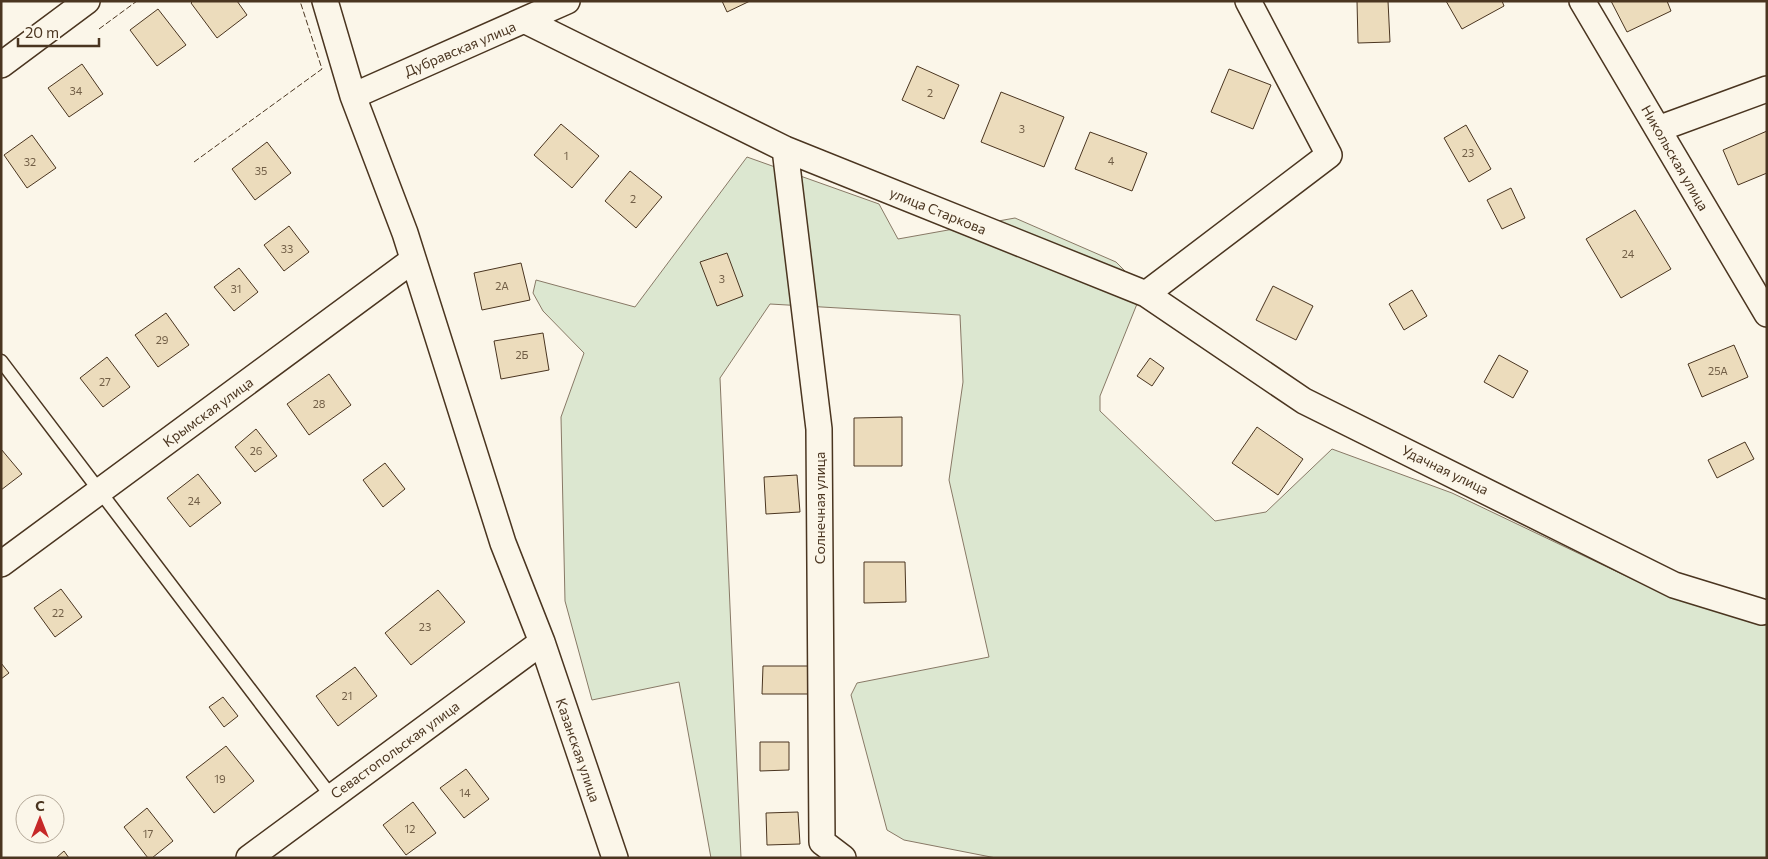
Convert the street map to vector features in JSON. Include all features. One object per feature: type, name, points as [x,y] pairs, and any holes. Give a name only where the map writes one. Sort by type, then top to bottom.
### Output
[{"type":"street","points":[[1,65],[87,1]]},
{"type":"street","name":"Казанская улица","points":[[325,1],[353,96],[414,260],[503,543],[542,642],[615,858]]},
{"type":"street","name":"Дубравская улица","points":[[353,96],[526,21],[567,1]]},
{"type":"street","points":[[1146,294],[1329,155],[1248,1]]},
{"type":"street","name":"Никольская улица","points":[[1582,1],[1767,314]]},
{"type":"street","name":"улица Старкова","points":[[526,21],[785,149],[1146,294]]},
{"type":"street","points":[[1658,129],[1767,88]]},
{"type":"street","name":"Солнечная улица","points":[[785,149],[820,429],[822,842],[843,858]]},
{"type":"street","name":"Крымская улица","points":[[1,564],[414,260]]},
{"type":"street","name":"Удачная улица","points":[[1146,294],[1304,401],[1517,505],[1674,585],[1762,612]]},
{"type":"street","name":"Севастопольская улица","points":[[249,858],[542,642]]},
{"type":"lane","points":[[1,361],[331,796]]},
{"type":"green space","points":[[747,157],[879,204],[898,239],[1015,218],[1116,262],[1143,289],[1100,396],[1100,411],[1215,521],[1266,512],[1332,449],[1452,493],[1647,586],[1767,604],[1767,858],[996,858],[904,840],[887,830],[851,695],[857,683],[989,657],[949,480],[963,382],[960,315],[770,304],[720,378],[741,858],[711,858],[679,682],[592,700],[565,601],[561,417],[584,353],[543,311],[533,293],[536,280],[635,307]]},
{"type":"building","points":[[193,1],[237,1],[247,15],[217,38],[191,3]]},
{"type":"building","points":[[722,1],[750,1],[727,12]]},
{"type":"building","points":[[1357,1],[1388,1],[1390,42],[1358,43]]},
{"type":"building","points":[[1446,1],[1502,1],[1504,6],[1462,29]]},
{"type":"building","points":[[1611,1],[1667,1],[1671,11],[1627,32]]},
{"type":"building","points":[[158,9],[186,45],[157,66],[130,30]]},
{"type":"building","points":[[82,64],[103,94],[69,117],[48,88]]},
{"type":"building","points":[[917,66],[959,85],[944,119],[902,100]]},
{"type":"building","points":[[1229,69],[1271,85],[1253,129],[1211,112]]},
{"type":"building","points":[[1001,92],[1064,117],[1044,167],[981,142]]},
{"type":"building","points":[[561,124],[599,156],[572,188],[534,155]]},
{"type":"building","points":[[1466,125],[1491,169],[1469,182],[1444,138]]},
{"type":"building","points":[[1767,131],[1767,173],[1738,185],[1723,150]]},
{"type":"building","points":[[1090,132],[1147,153],[1132,191],[1075,169]]},
{"type":"building","points":[[32,135],[56,168],[27,188],[4,155]]},
{"type":"building","points":[[267,142],[291,173],[255,200],[232,169]]},
{"type":"building","points":[[630,171],[662,197],[636,228],[605,201]]},
{"type":"building","points":[[1511,188],[1525,218],[1502,229],[1487,200]]},
{"type":"building","points":[[1635,210],[1671,269],[1621,298],[1586,239]]},
{"type":"building","points":[[289,226],[309,252],[284,271],[264,245]]},
{"type":"building","points":[[727,253],[743,296],[717,306],[700,262]]},
{"type":"building","points":[[521,263],[530,300],[482,310],[474,273]]},
{"type":"building","points":[[239,268],[258,292],[234,311],[214,287]]},
{"type":"building","points":[[1273,286],[1313,306],[1296,340],[1256,320]]},
{"type":"building","points":[[1412,290],[1427,316],[1404,330],[1389,304]]},
{"type":"building","points":[[166,313],[189,345],[158,367],[135,335]]},
{"type":"building","points":[[543,333],[549,370],[501,379],[494,341]]},
{"type":"building","points":[[1734,345],[1748,377],[1702,397],[1688,364]]},
{"type":"building","points":[[1499,355],[1528,371],[1513,398],[1484,382]]},
{"type":"building","points":[[107,357],[130,387],[103,407],[80,378]]},
{"type":"building","points":[[1150,358],[1164,368],[1152,386],[1137,376]]},
{"type":"building","points":[[329,374],[351,405],[309,435],[287,404]]},
{"type":"building","points":[[902,417],[902,466],[854,466],[854,418]]},
{"type":"building","points":[[1257,427],[1303,459],[1278,495],[1232,463]]},
{"type":"building","points":[[256,429],[277,456],[255,472],[235,447]]},
{"type":"building","points":[[1745,442],[1754,459],[1717,478],[1708,460]]},
{"type":"building","points":[[1,449],[22,474],[1,490]]},
{"type":"building","points":[[385,463],[405,489],[383,507],[363,480]]},
{"type":"building","points":[[198,474],[221,503],[190,527],[167,498]]},
{"type":"building","points":[[797,475],[800,512],[766,514],[764,477]]},
{"type":"building","points":[[864,562],[905,562],[906,602],[864,603]]},
{"type":"building","points":[[61,589],[82,617],[55,637],[34,608]]},
{"type":"building","points":[[438,590],[465,622],[411,665],[385,633]]},
{"type":"building","points":[[1,663],[9,673],[1,679]]},
{"type":"building","points":[[763,666],[817,666],[817,694],[762,694]]},
{"type":"building","points":[[355,667],[377,696],[338,726],[316,696]]},
{"type":"building","points":[[223,697],[238,716],[224,727],[209,707]]},
{"type":"building","points":[[760,742],[789,742],[789,770],[760,771]]},
{"type":"building","points":[[226,746],[254,781],[214,813],[186,777]]},
{"type":"building","points":[[466,769],[489,799],[464,818],[440,788]]},
{"type":"building","points":[[413,802],[436,833],[406,855],[383,825]]},
{"type":"building","points":[[147,808],[173,841],[152,858],[148,858],[124,827]]},
{"type":"building","points":[[798,812],[800,844],[767,845],[766,813]]},
{"type":"building","points":[[64,851],[69,858],[56,858]]},
{"type":"fence","points":[[99,29],[137,1]]},
{"type":"fence","points":[[194,162],[322,69],[300,1]]}]
